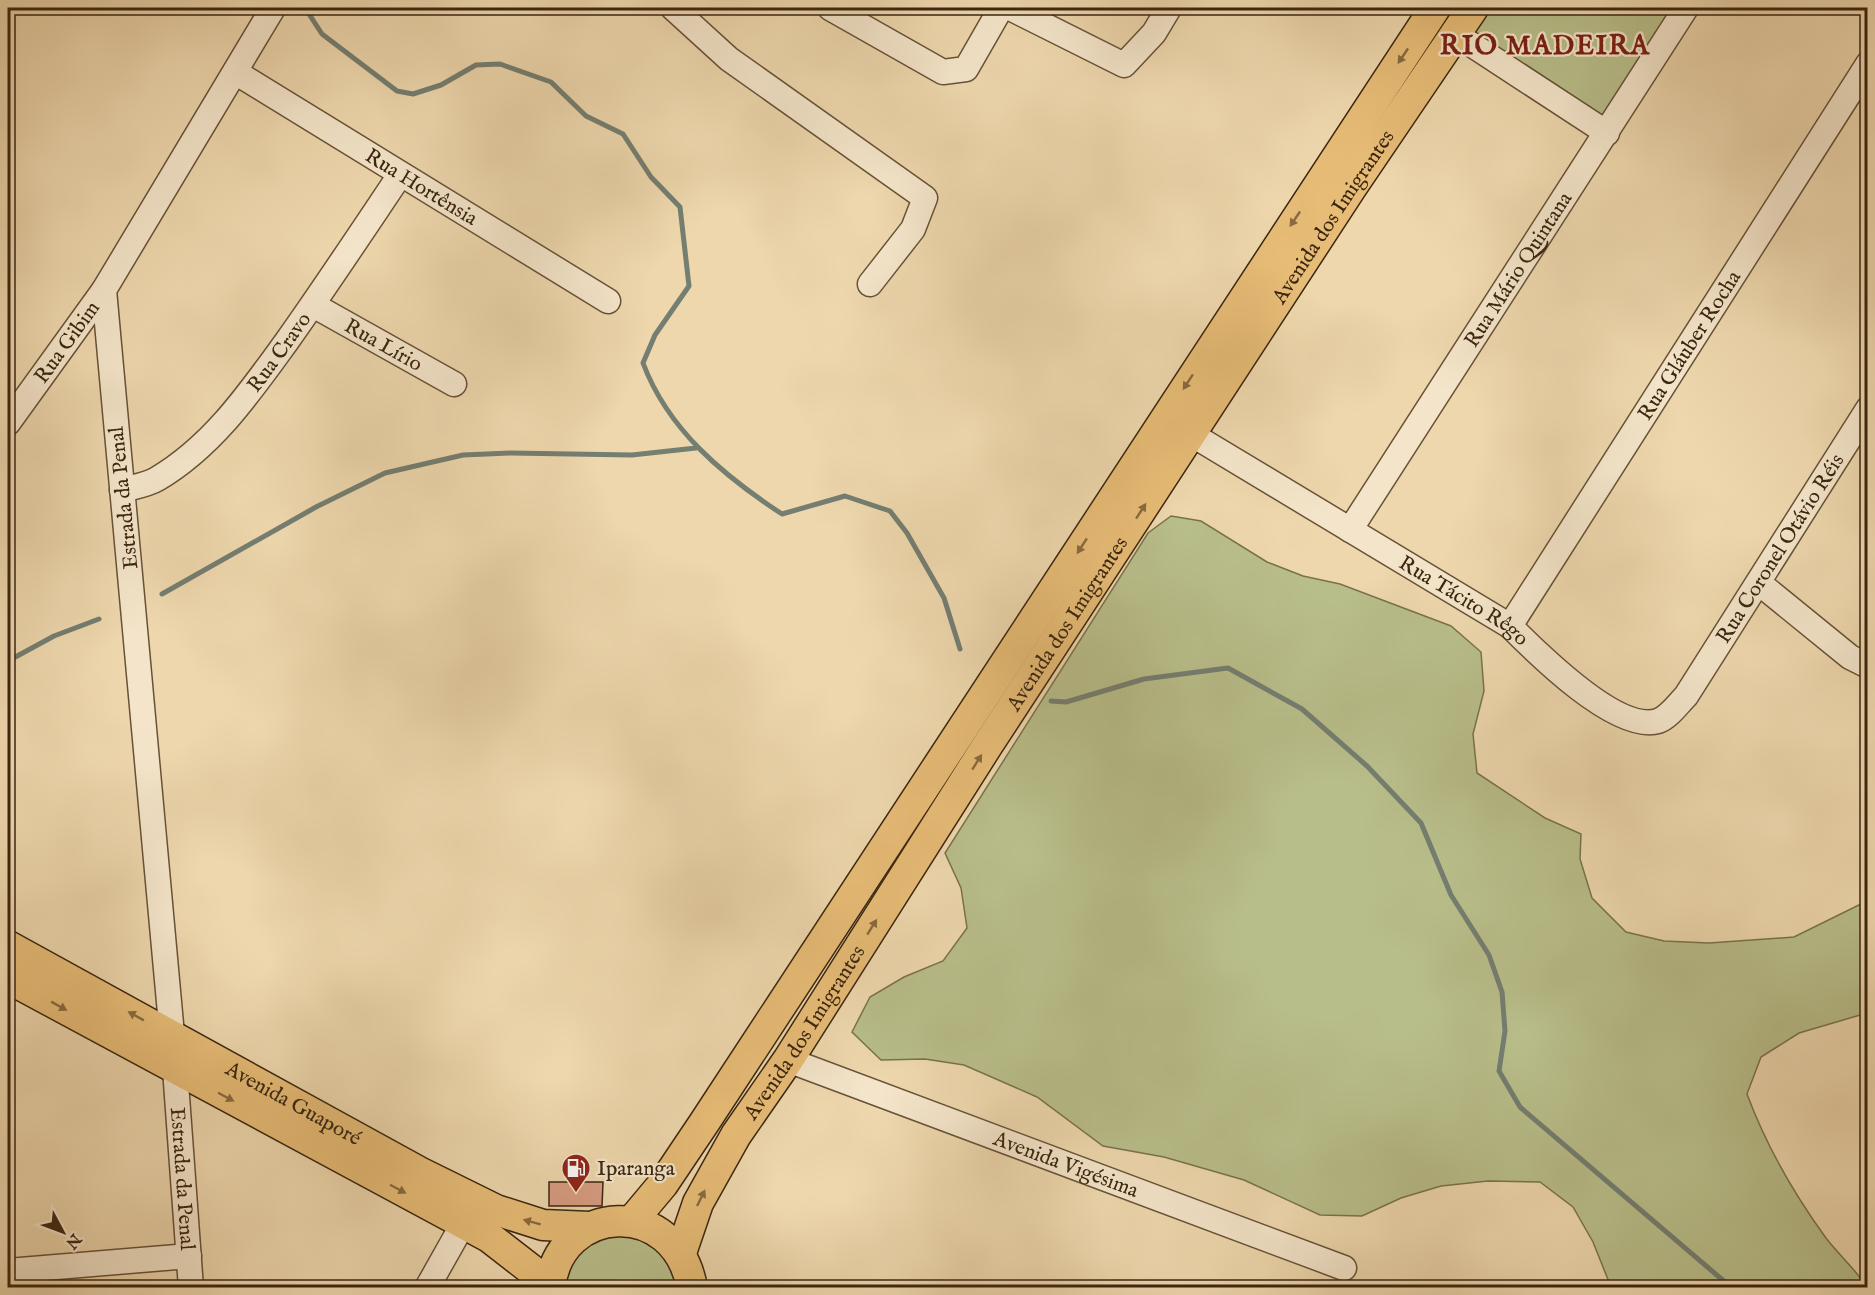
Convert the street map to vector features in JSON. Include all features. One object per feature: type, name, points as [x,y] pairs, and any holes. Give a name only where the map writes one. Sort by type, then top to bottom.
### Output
[{"type":"main road","name":"Avenida dos Imigrantes","points":[[681,1252],[698,1203],[719,1162],[788,1060],[987,746],[1454,33],[1473,8]]},
{"type":"main road","name":"Avenida dos Imigrantes","points":[[632,1221],[663,1184],[704,1124],[1427,10]]},
{"type":"main road","name":"Avenida Guaporé","points":[[8,946],[418,1172],[496,1210],[543,1225],[590,1227]]},
{"type":"main road","name":"Avenida Guaporé","points":[[8,978],[489,1237],[550,1286]]},
{"type":"main road","points":[[550,1286],[560,1256],[573,1239],[590,1227],[610,1221],[632,1221],[651,1227],[668,1238],[681,1252],[689,1270],[692,1287]]},
{"type":"street","points":[[104,290],[273,8]]},
{"type":"street","points":[[673,8],[729,59],[925,198],[913,229],[870,284]]},
{"type":"street","points":[[830,8],[943,72],[966,69],[1001,8]]},
{"type":"street","points":[[1010,8],[1124,65],[1154,33],[1169,8]]},
{"type":"street","name":"Rua Mário Quintana","points":[[1350,530],[1686,8]]},
{"type":"street","points":[[1454,33],[1607,133]]},
{"type":"street","name":"Rua Gláuber Rocha","points":[[1509,626],[1868,64]]},
{"type":"street","name":"Rua Hortênsia","points":[[235,72],[608,301]]},
{"type":"street","name":"Rua Cravo","points":[[122,490],[155,480],[187,458],[220,428],[246,398],[313,304],[400,175]]},
{"type":"street","name":"Rua Gibim","points":[[8,423],[104,290]]},
{"type":"street","name":"Estrada da Penal","points":[[104,290],[172,1035]]},
{"type":"street","name":"Rua Lírio","points":[[313,304],[454,384]]},
{"type":"street","name":"Rua Coronel Otávio Réis","points":[[1712,656],[1868,409]]},
{"type":"street","name":"Rua Tácito Rêgo","points":[[1191,434],[1509,626],[1544,662],[1584,692],[1616,711],[1647,722],[1660,720],[1686,696],[1712,656]]},
{"type":"street","points":[[1759,583],[1850,657],[1868,666]]},
{"type":"street","name":"Avenida Vigésima","points":[[788,1060],[1344,1268]]},
{"type":"street","name":"Estrada da Penal","points":[[175,1069],[191,1287]]},
{"type":"street","points":[[427,1287],[463,1224]]},
{"type":"street","points":[[8,1271],[189,1256]]},
{"type":"green space","points":[[1489,8],[1682,8],[1606,129],[1466,40]]},
{"type":"green space","points":[[1171,516],[1201,521],[1267,562],[1303,576],[1340,584],[1451,626],[1481,652],[1484,691],[1473,734],[1477,773],[1545,818],[1581,834],[1580,859],[1592,898],[1626,932],[1664,941],[1709,943],[1794,937],[1867,901],[1867,1013],[1799,1033],[1761,1057],[1747,1094],[1772,1150],[1803,1204],[1826,1238],[1867,1287],[1611,1287],[1593,1242],[1573,1207],[1540,1182],[1488,1181],[1441,1186],[1401,1198],[1362,1216],[1320,1215],[1244,1180],[1164,1157],[1103,1146],[1037,1097],[964,1065],[925,1059],[881,1060],[852,1032],[870,997],[904,977],[943,961],[967,928],[961,888],[945,853],[1148,533]]},
{"type":"green space","points":[[606,1231],[656,1239],[684,1288],[560,1288],[568,1261]]},
{"type":"building","name":"Iparanga","points":[[549,1182],[603,1182],[602,1206],[549,1206]]},
{"type":"waterway","points":[[309,14],[322,34],[397,91],[413,94],[441,85],[476,65],[500,64],[551,82],[586,116],[623,134],[651,177],[680,207],[689,286],[655,335],[643,363],[667,410],[700,449],[719,467],[782,514],[845,496],[890,511],[907,533],[944,598],[960,649]]},
{"type":"waterway","points":[[162,594],[316,507],[385,473],[463,455],[510,453],[632,455],[696,448]]},
{"type":"waterway","points":[[8,661],[54,636],[99,619]]},
{"type":"waterway","points":[[1051,701],[1066,702],[1144,679],[1228,668],[1302,709],[1367,766],[1421,823],[1451,895],[1489,955],[1502,992],[1505,1031],[1499,1071],[1520,1107],[1732,1288]]},
{"type":"place","name":"Iparanga","points":[[576,1194]]},
{"type":"district","name":"RIO MADEIRA","points":[[1545,45]]}]
